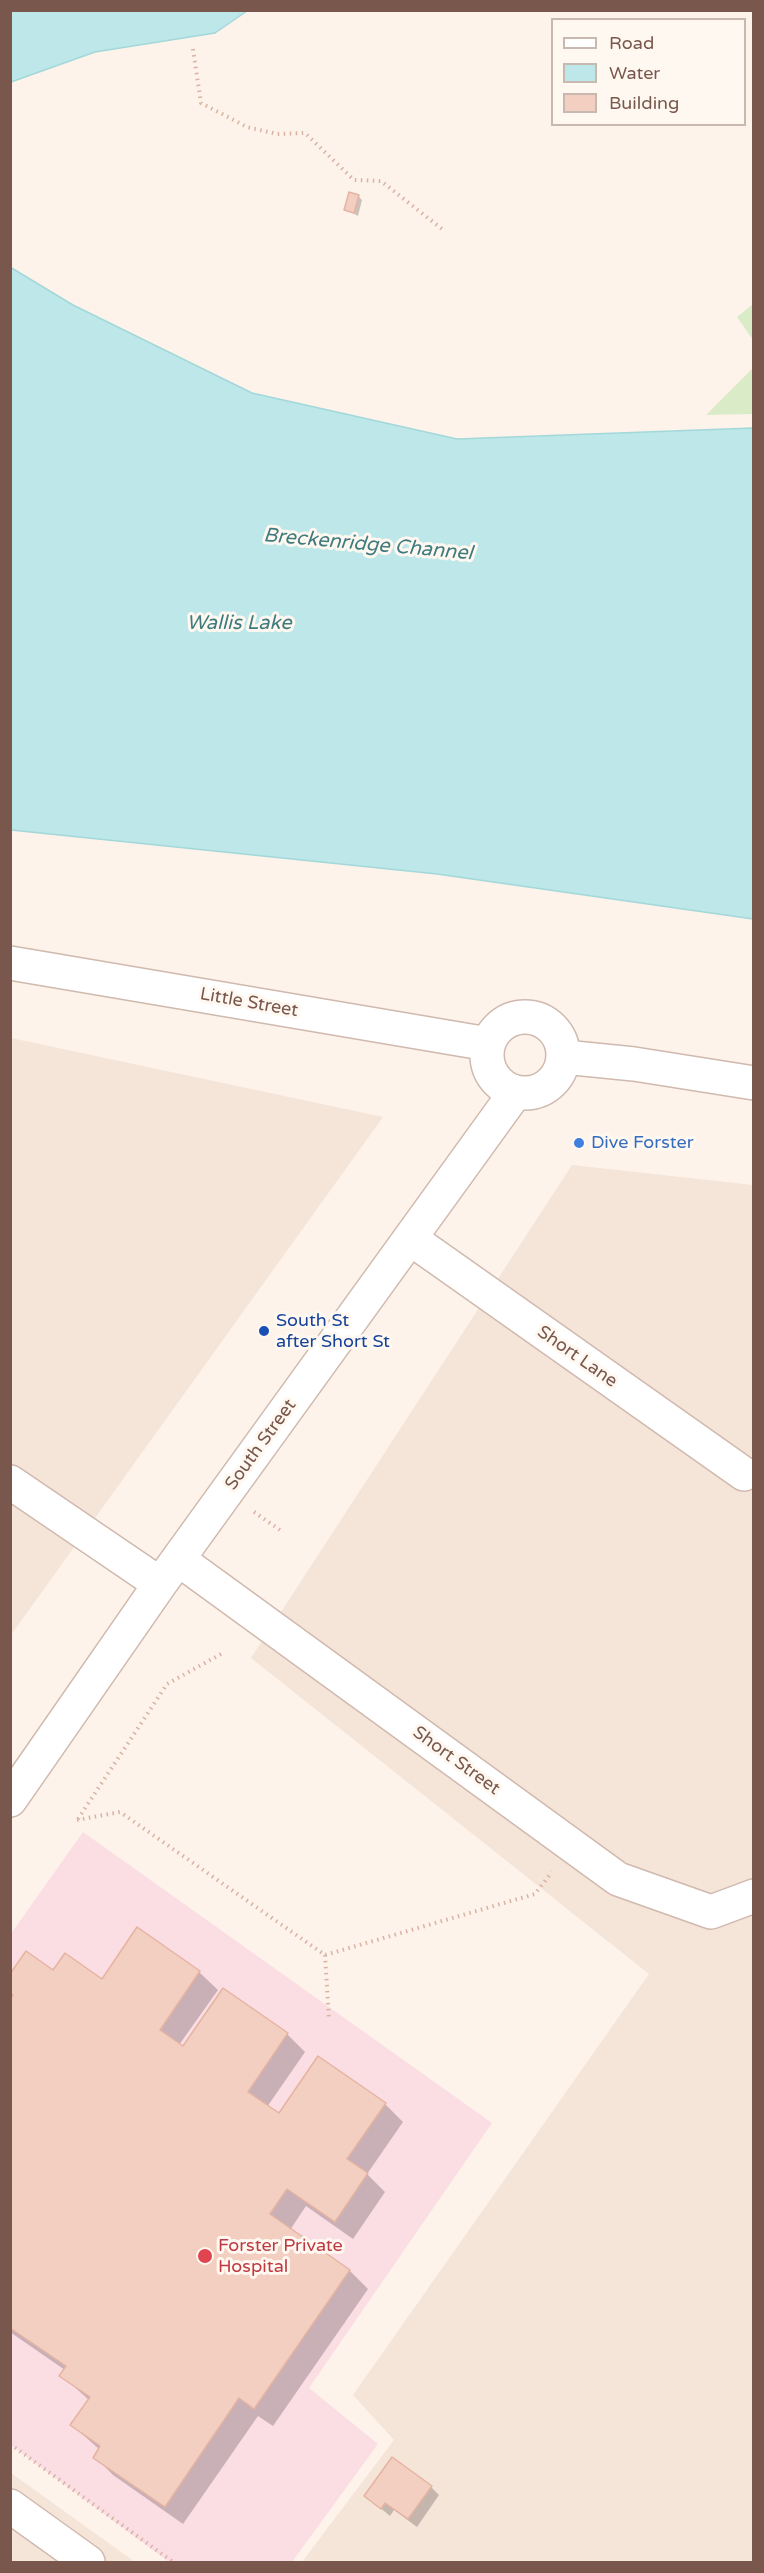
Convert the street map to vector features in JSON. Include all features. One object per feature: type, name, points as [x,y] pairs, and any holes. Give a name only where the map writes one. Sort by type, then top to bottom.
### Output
[{"type":"street","name":"Little Street","points":[[10,963],[488,1044]]},
{"type":"street","points":[[529,1017],[542,1020],[556,1032],[562,1044],[564,1057],[561,1070],[549,1086],[537,1092],[515,1093],[503,1088],[493,1078],[486,1058],[488,1044],[500,1026],[512,1019],[529,1017]]},
{"type":"street","points":[[564,1057],[634,1064],[753,1083]]},
{"type":"street","name":"South Street","points":[[10,1800],[169,1572],[515,1093]]},
{"type":"street","name":"Short Lane","points":[[411,1239],[744,1474]]},
{"type":"street","name":"Short Street","points":[[10,1482],[169,1572],[572,1845],[618,1879],[711,1912],[753,1896]]},
{"type":"street","points":[[10,2506],[88,2562]]},
{"type":"path","points":[[193,48],[201,103],[247,126],[277,134],[305,133],[354,180],[381,181],[442,229]]},
{"type":"path","points":[[221,1654],[167,1684],[78,1820],[120,1812],[325,1954]]},
{"type":"path","points":[[325,1954],[535,1894],[572,1845]]},
{"type":"path","points":[[325,1954],[329,2019]]},
{"type":"path","points":[[10,2444],[173,2562]]},
{"type":"shaded area","points":[[11,1038],[383,1117],[11,1635]]},
{"type":"shaded area","points":[[572,1165],[753,1185],[753,2562],[302,2562],[394,2440],[353,2395],[649,1974],[251,1658]]},
{"type":"shaded area","name":"Forster Private Hospital","points":[[83,1832],[492,2123],[309,2388],[378,2444],[292,2562],[169,2562],[11,2445],[10,1935]]},
{"type":"shaded area","points":[[11,2473],[135,2562],[11,2562]]},
{"type":"green space","points":[[753,304],[753,340],[737,317]]},
{"type":"green space","points":[[753,368],[753,414],[706,415]]},
{"type":"water","points":[[10,11],[247,11],[215,33],[95,52],[11,82]]},
{"type":"water","name":"Wallis Lake","points":[[10,267],[73,305],[252,393],[457,439],[753,428],[753,919],[437,874],[11,830]]},
{"type":"building","points":[[349,192],[359,195],[354,213],[344,210]]},
{"type":"building","points":[[137,1927],[200,1971],[160,2030],[183,2046],[223,1988],[288,2033],[248,2092],[279,2113],[318,2056],[386,2103],[347,2159],[368,2173],[335,2222],[287,2189],[270,2214],[350,2270],[254,2409],[239,2398],[165,2507],[93,2458],[100,2446],[70,2425],[90,2397],[59,2376],[66,2366],[10,2328],[10,1999],[13,1995],[10,1994],[10,1974],[26,1951],[53,1970],[65,1953],[102,1979]]},
{"type":"building","points":[[392,2457],[432,2486],[408,2519],[385,2503],[381,2509],[364,2496]]},
{"type":"place","name":"Dive Forster","points":[[579,1143]]},
{"type":"place","name":"South St after Short St","points":[[264,1331]]},
{"type":"place","name":"Forster Private Hospital","points":[[205,2256]]},
{"type":"water label","name":"Breckenridge Channel","points":[[368,545]]}]
